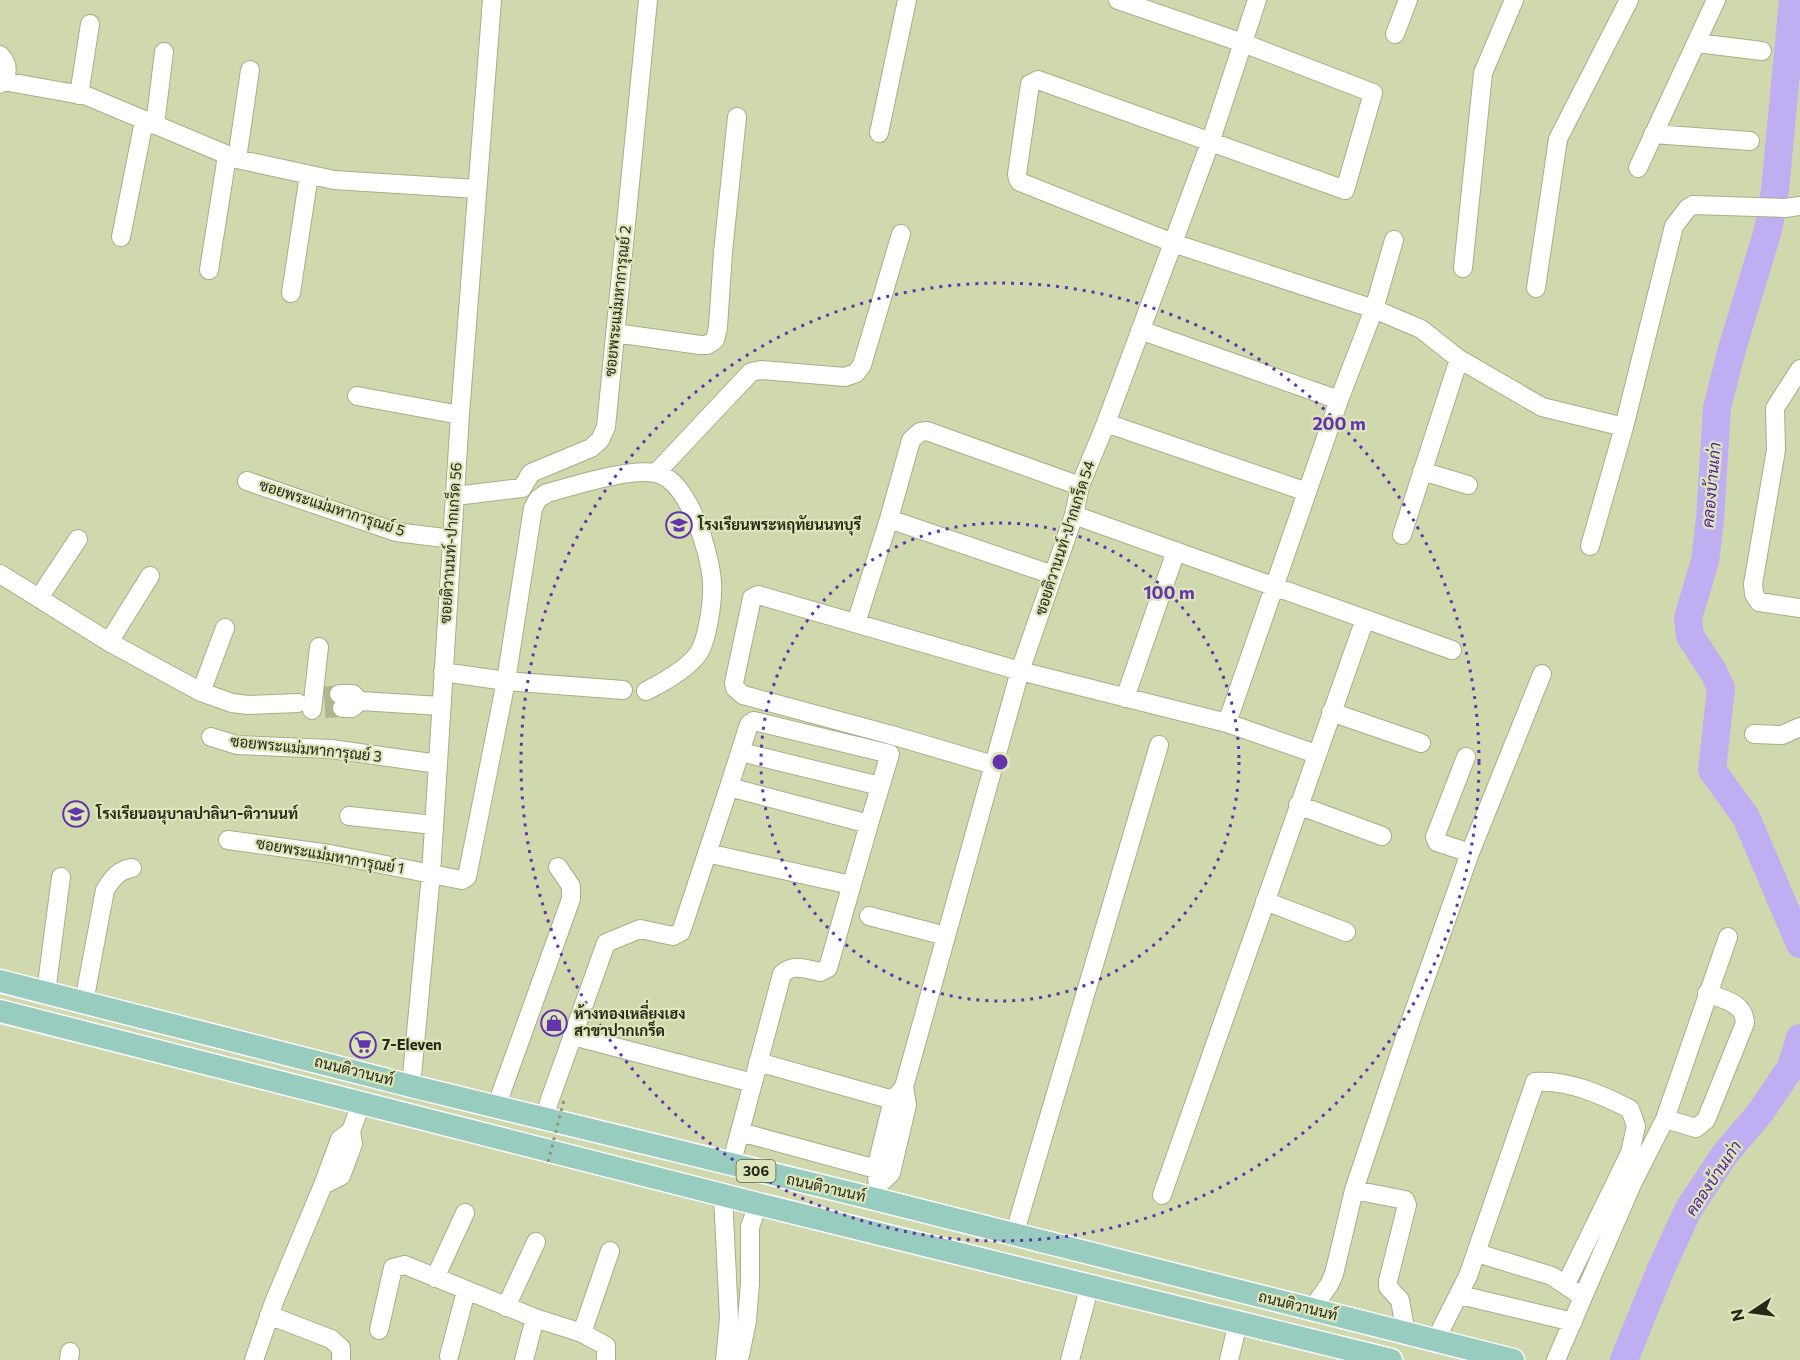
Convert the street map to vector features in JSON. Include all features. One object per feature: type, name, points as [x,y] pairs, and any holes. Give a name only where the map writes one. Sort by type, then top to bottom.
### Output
[{"type":"main road","name":"ถนนติวานนท์","points":[[0,981],[731,1165],[880,1182],[1014,1235],[1513,1360]]},
{"type":"main road","name":"ถนนติวานนท์","points":[[0,1011],[758,1204],[1392,1360]]},
{"type":"main road","points":[[1090,1285],[1098,1256]]},
{"type":"street","name":"ซอยติวานนท์-ปากเกร็ด 56","points":[[411,1086],[431,874],[460,415],[492,0]]},
{"type":"street","name":"ซอยพระแม่มหาการุณย์ 2","points":[[455,496],[522,488],[531,473],[591,448],[600,440],[606,427],[648,0]]},
{"type":"street","points":[[879,133],[907,0]]},
{"type":"street","points":[[1118,0],[1242,43],[1373,93],[1345,190],[1038,80],[1030,84],[1018,179],[1173,243],[1374,309],[1422,329],[1459,359],[1542,407],[1624,427]]},
{"type":"street","name":"ซอยติวานนท์-ปากเกร็ด 54","points":[[880,1182],[898,1093],[946,936],[1020,671],[1074,515],[1080,486],[1106,423],[1210,143],[1257,0]]},
{"type":"street","points":[[1395,34],[1408,0]]},
{"type":"street","points":[[1463,268],[1483,73],[1514,0]]},
{"type":"street","points":[[1536,288],[1558,140],[1629,0]]},
{"type":"street","points":[[1638,168],[1716,0]]},
{"type":"street","points":[[79,95],[90,24]]},
{"type":"street","points":[[1697,43],[1762,51]]},
{"type":"street","points":[[121,237],[150,123],[164,52]]},
{"type":"street","points":[[0,55],[7,70],[2,83],[87,96],[232,157],[334,180],[477,189]]},
{"type":"street","points":[[209,270],[250,70]]},
{"type":"street","points":[[615,333],[700,345],[707,345],[715,340],[737,117]]},
{"type":"street","points":[[1653,135],[1750,141]]},
{"type":"street","points":[[291,293],[309,175]]},
{"type":"street","points":[[1590,546],[1624,427],[1674,226],[1693,205],[1792,208]]},
{"type":"street","points":[[656,473],[752,372],[761,370],[845,377],[856,373],[862,365],[901,234]]},
{"type":"street","points":[[1227,723],[1374,309],[1394,240]]},
{"type":"street","points":[[1140,330],[1340,400]]},
{"type":"street","points":[[1401,536],[1459,359]]},
{"type":"street","points":[[1800,369],[1775,408],[1776,450],[1753,584],[1754,594],[1760,602],[1800,608]]},
{"type":"street","points":[[357,396],[460,415]]},
{"type":"street","points":[[1106,423],[1308,492]]},
{"type":"street","points":[[856,623],[911,440],[920,432],[927,431],[1080,486]]},
{"type":"street","points":[[1422,471],[1468,485]]},
{"type":"street","points":[[506,681],[533,508],[538,498],[578,484],[626,474],[656,473],[672,482],[689,506],[705,544],[712,582],[708,627],[699,653],[680,671],[646,691]]},
{"type":"street","name":"ซอยพระแม่มหาการุณย์ 5","points":[[248,481],[396,532],[452,539]]},
{"type":"street","points":[[1074,515],[1452,650]]},
{"type":"street","points":[[889,519],[1053,575]]},
{"type":"street","points":[[39,598],[78,539]]},
{"type":"street","points":[[1125,698],[1176,551]]},
{"type":"street","points":[[0,574],[109,642],[201,692],[232,703],[248,705],[322,703],[353,694],[360,701],[441,706]]},
{"type":"street","points":[[109,642],[150,576]]},
{"type":"street","points":[[993,765],[743,695],[735,688],[734,683],[755,596],[1020,671],[1227,723],[1316,754]]},
{"type":"street","points":[[1162,1195],[1365,619]]},
{"type":"street","points":[[201,692],[225,628]]},
{"type":"street","points":[[319,647],[322,703]]},
{"type":"street","points":[[443,672],[506,681],[623,690]]},
{"type":"street","points":[[1311,1310],[1334,1274],[1354,1190],[1414,1011],[1470,853],[1542,674]]},
{"type":"street","name":"ซอยพระแม่มหาการุณย์ 1","points":[[228,840],[330,854],[462,880],[468,874],[506,681]]},
{"type":"street","points":[[1331,712],[1421,743]]},
{"type":"street","points":[[545,1119],[606,943],[640,929],[673,936],[681,932],[749,724],[757,720],[890,754],[828,968],[820,972],[794,967],[782,974],[731,1165]]},
{"type":"street","points":[[1754,734],[1782,735],[1800,727]]},
{"type":"street","name":"ซอยพระแม่มหาการุณย์ 3","points":[[211,737],[237,745],[331,749],[438,764]]},
{"type":"street","points":[[1014,1235],[1159,745]]},
{"type":"street","points":[[741,752],[880,786]]},
{"type":"street","points":[[1466,757],[1435,837],[1437,842],[1470,853]]},
{"type":"street","points":[[729,787],[868,824]]},
{"type":"street","points":[[1299,805],[1382,836]]},
{"type":"street","points":[[349,816],[434,825]]},
{"type":"street","points":[[707,853],[851,885]]},
{"type":"street","points":[[496,1107],[571,899],[571,886],[558,867]]},
{"type":"street","points":[[84,1002],[105,890],[112,879],[123,870],[132,868]]},
{"type":"street","points":[[46,992],[61,877]]},
{"type":"street","points":[[1265,901],[1346,932]]},
{"type":"street","points":[[869,916],[946,936]]},
{"type":"street","points":[[1556,1360],[1633,1182],[1665,1119],[1728,937]]},
{"type":"street","points":[[1665,1119],[1696,1128],[1706,1120],[1745,1023],[1744,1014],[1737,1005],[1707,993]]},
{"type":"street","points":[[573,1036],[753,1083]]},
{"type":"street","points":[[758,1062],[898,1093]]},
{"type":"street","points":[[1435,1341],[1460,1295],[1477,1253],[1535,1082],[1552,1080],[1606,1097],[1630,1109],[1636,1126],[1634,1142],[1566,1284]]},
{"type":"street","points":[[254,1360],[269,1315],[340,1139],[351,1131],[361,1104]]},
{"type":"street","points":[[740,1132],[880,1182]]},
{"type":"street","points":[[1354,1190],[1407,1202],[1388,1281],[1388,1287],[1400,1300],[1406,1334]]},
{"type":"street","points":[[723,1195],[729,1318],[725,1360]]},
{"type":"street","points":[[736,1360],[740,1355],[747,1321],[750,1227],[758,1204]]},
{"type":"street","points":[[435,1278],[465,1213]]},
{"type":"street","points":[[506,1307],[536,1242]]},
{"type":"street","points":[[582,1334],[610,1251]]},
{"type":"street","points":[[1477,1253],[1552,1276],[1583,1297]]},
{"type":"street","points":[[379,1330],[393,1268],[405,1265],[534,1318],[582,1334],[606,1346],[606,1360]]},
{"type":"street","points":[[1070,1360],[1090,1285]]},
{"type":"street","points":[[448,1356],[466,1291]]},
{"type":"street","points":[[1460,1295],[1573,1322]]},
{"type":"street","points":[[269,1315],[332,1339],[341,1348],[341,1360]]},
{"type":"street","points":[[524,1360],[534,1318]]},
{"type":"street","points":[[1228,1360],[1238,1323]]},
{"type":"path","points":[[548,1162],[564,1100]]},
{"type":"waterway","name":"คลองบ้านเก่า","points":[[1793,0],[1775,190],[1768,230],[1732,349],[1717,408],[1705,561],[1688,618],[1690,636],[1713,671],[1721,688],[1712,770],[1746,817],[1800,944]]},
{"type":"waterway","name":"คลองบ้านเก่า","points":[[1624,1360],[1688,1210],[1725,1154],[1760,1113],[1791,1067],[1800,1038]]},
{"type":"tunnel","points":[[324,696],[339,694]]},
{"type":"tunnel","points":[[325,709],[342,708]]},
{"type":"place","name":"โรงเรียนพระหฤทัยนนทบุรี","points":[[679,525]]},
{"type":"place","name":"โรงเรียนอนุบาลปาลินา-ติวานนท์","points":[[76,814]]},
{"type":"place","name":"ห้างทองเหลี่ยงเฮง สาขาปากเกร็ด","points":[[554,1023]]},
{"type":"place","name":"7-Eleven","points":[[363,1045]]}]
